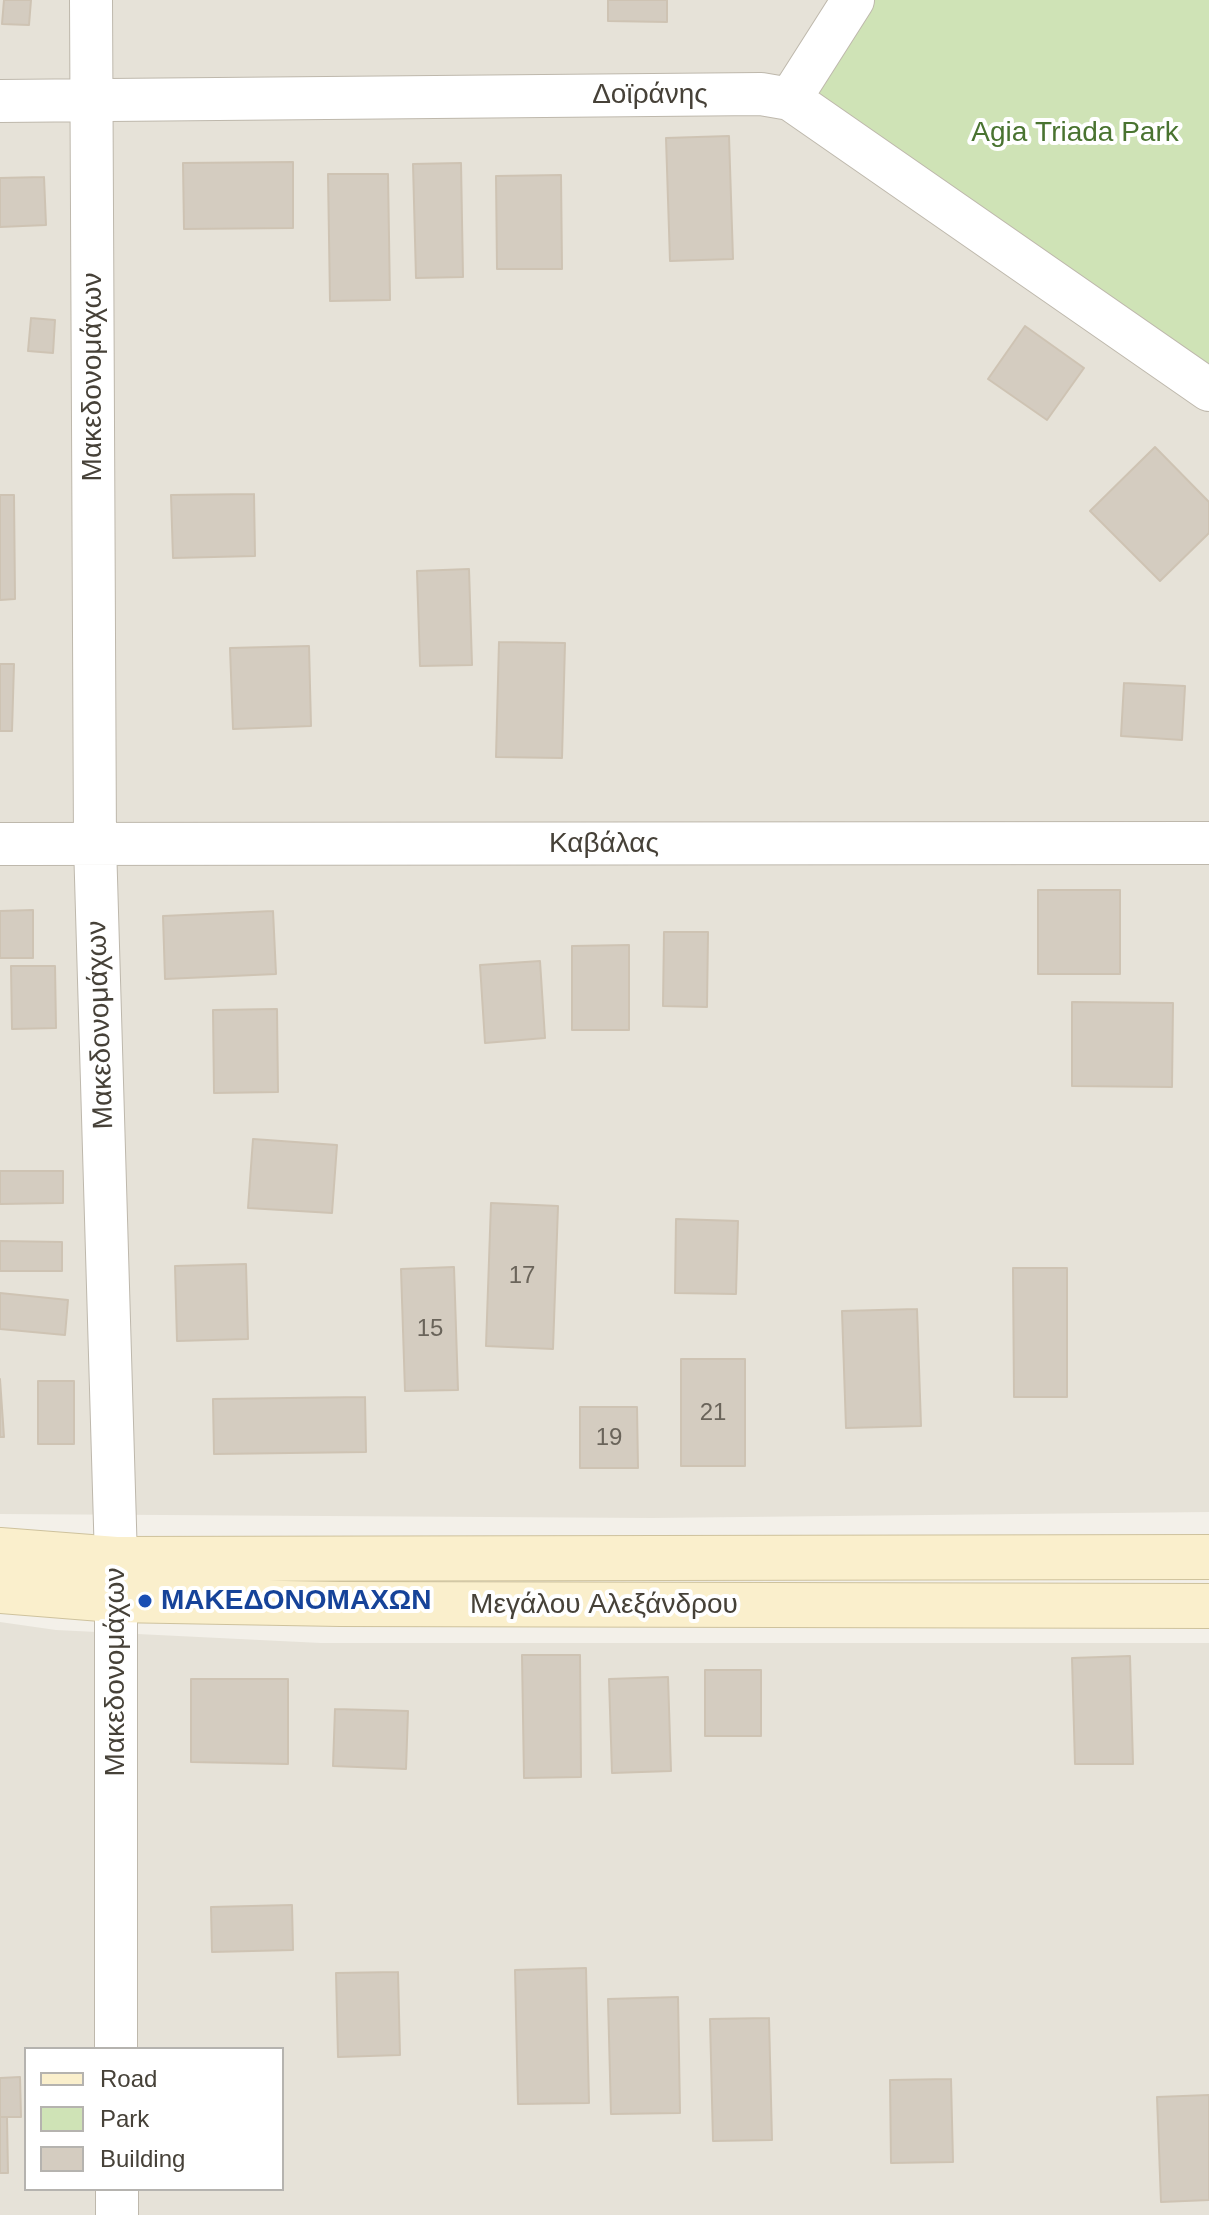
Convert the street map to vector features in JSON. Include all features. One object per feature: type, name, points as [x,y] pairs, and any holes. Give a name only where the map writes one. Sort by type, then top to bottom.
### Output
[{"type":"street","name":"Μακεδονομάχων","points":[[91,0],[95,844],[115,1579],[116,2047]]},
{"type":"street","points":[[790,99],[853,0]]},
{"type":"street","name":"Δοϊράνης","points":[[0,101],[761,94],[790,99],[1209,390]]},
{"type":"street","name":"Καβάλας","points":[[0,844],[1209,843]]},
{"type":"street","name":"Μεγάλου Αλεξάνδρου","points":[[0,1550],[115,1579],[1209,1606]]},
{"type":"street","name":"Μεγάλου Αλεξάνδρου","points":[[0,1591],[115,1579],[1209,1557]]},
{"type":"street","points":[[117,2191],[117,2215]]},
{"type":"shaded area","points":[[0,0],[1209,0],[1209,1512],[652,1518],[0,1514]]},
{"type":"shaded area","points":[[0,1622],[56,1630],[321,1643],[1209,1643],[1209,2215],[0,2215]]},
{"type":"green space","name":"Agia Triada Park","points":[[853,0],[1209,0],[1209,391],[790,99]]},
{"type":"building","points":[[4,0],[31,0],[29,25],[2,24]]},
{"type":"building","points":[[608,0],[667,0],[667,22],[608,21]]},
{"type":"building","points":[[729,136],[733,259],[670,261],[666,138]]},
{"type":"building","points":[[293,162],[293,228],[184,229],[183,163]]},
{"type":"building","points":[[461,163],[463,277],[416,278],[413,164]]},
{"type":"building","points":[[328,174],[388,174],[390,300],[330,301]]},
{"type":"building","points":[[561,175],[562,269],[497,269],[496,176]]},
{"type":"building","points":[[44,177],[46,225],[0,227],[0,178]]},
{"type":"building","points":[[31,318],[55,320],[53,353],[28,351]]},
{"type":"building","points":[[1025,326],[1084,368],[1047,420],[988,379]]},
{"type":"building","points":[[1155,447],[1209,502],[1209,533],[1160,581],[1090,511]]},
{"type":"building","points":[[254,494],[255,556],[173,558],[171,495]]},
{"type":"building","points":[[0,495],[14,495],[15,599],[0,600]]},
{"type":"building","points":[[469,569],[472,665],[420,666],[417,571]]},
{"type":"building","points":[[499,642],[565,643],[562,758],[496,757]]},
{"type":"building","points":[[309,646],[311,726],[233,729],[230,648]]},
{"type":"building","points":[[0,664],[14,664],[12,731],[0,731]]},
{"type":"building","points":[[1124,683],[1185,686],[1182,740],[1121,736]]},
{"type":"building","points":[[1038,890],[1120,890],[1120,974],[1038,974]]},
{"type":"building","points":[[33,910],[33,958],[0,958],[0,911]]},
{"type":"building","points":[[273,911],[276,974],[165,979],[163,916]]},
{"type":"building","points":[[664,932],[708,932],[707,1007],[663,1006]]},
{"type":"building","points":[[629,945],[629,1030],[572,1030],[572,946]]},
{"type":"building","points":[[540,961],[545,1038],[485,1043],[480,965]]},
{"type":"building","points":[[11,966],[55,966],[56,1028],[12,1029]]},
{"type":"building","points":[[1072,1002],[1173,1003],[1172,1087],[1072,1086]]},
{"type":"building","points":[[277,1009],[278,1092],[214,1093],[213,1010]]},
{"type":"building","points":[[253,1139],[337,1145],[332,1213],[248,1208]]},
{"type":"building","points":[[0,1171],[63,1171],[63,1203],[0,1204]]},
{"type":"building","points":[[491,1203],[558,1206],[553,1349],[486,1346]]},
{"type":"building","points":[[676,1219],[738,1221],[736,1294],[675,1293]]},
{"type":"building","points":[[0,1241],[62,1242],[62,1271],[0,1271]]},
{"type":"building","points":[[246,1264],[248,1339],[177,1341],[175,1266]]},
{"type":"building","points":[[454,1267],[458,1390],[405,1391],[401,1269]]},
{"type":"building","points":[[1013,1268],[1067,1268],[1067,1397],[1014,1397]]},
{"type":"building","points":[[0,1293],[68,1300],[65,1335],[0,1329]]},
{"type":"building","points":[[917,1309],[921,1426],[846,1428],[842,1311]]},
{"type":"building","points":[[681,1359],[745,1359],[745,1466],[681,1466]]},
{"type":"building","points":[[0,1379],[4,1437],[0,1437]]},
{"type":"building","points":[[38,1381],[74,1381],[74,1444],[38,1444]]},
{"type":"building","points":[[365,1397],[366,1452],[214,1454],[213,1399]]},
{"type":"building","points":[[580,1407],[637,1407],[638,1468],[580,1468]]},
{"type":"building","points":[[522,1655],[580,1655],[581,1777],[524,1778]]},
{"type":"building","points":[[1130,1656],[1133,1764],[1075,1764],[1072,1658]]},
{"type":"building","points":[[705,1670],[761,1670],[761,1736],[705,1736]]},
{"type":"building","points":[[668,1677],[671,1771],[612,1773],[609,1679]]},
{"type":"building","points":[[191,1679],[288,1679],[288,1764],[191,1762]]},
{"type":"building","points":[[335,1709],[408,1711],[406,1769],[333,1766]]},
{"type":"building","points":[[292,1905],[293,1950],[212,1952],[211,1907]]},
{"type":"building","points":[[586,1968],[589,2103],[518,2104],[515,1970]]},
{"type":"building","points":[[398,1972],[400,2055],[338,2057],[336,1973]]},
{"type":"building","points":[[678,1997],[680,2113],[611,2114],[608,1999]]},
{"type":"building","points":[[769,2018],[772,2140],[713,2141],[710,2019]]},
{"type":"building","points":[[20,2077],[21,2117],[0,2117],[0,2078]]},
{"type":"building","points":[[951,2079],[953,2162],[891,2163],[890,2080]]},
{"type":"building","points":[[1209,2095],[1209,2200],[1161,2202],[1157,2097]]},
{"type":"building","points":[[0,2117],[7,2117],[8,2173],[0,2173]]},
{"type":"place","name":"ΜΑΚΕΔΟΝΟΜΑΧΩΝ","points":[[145,1601]]}]
